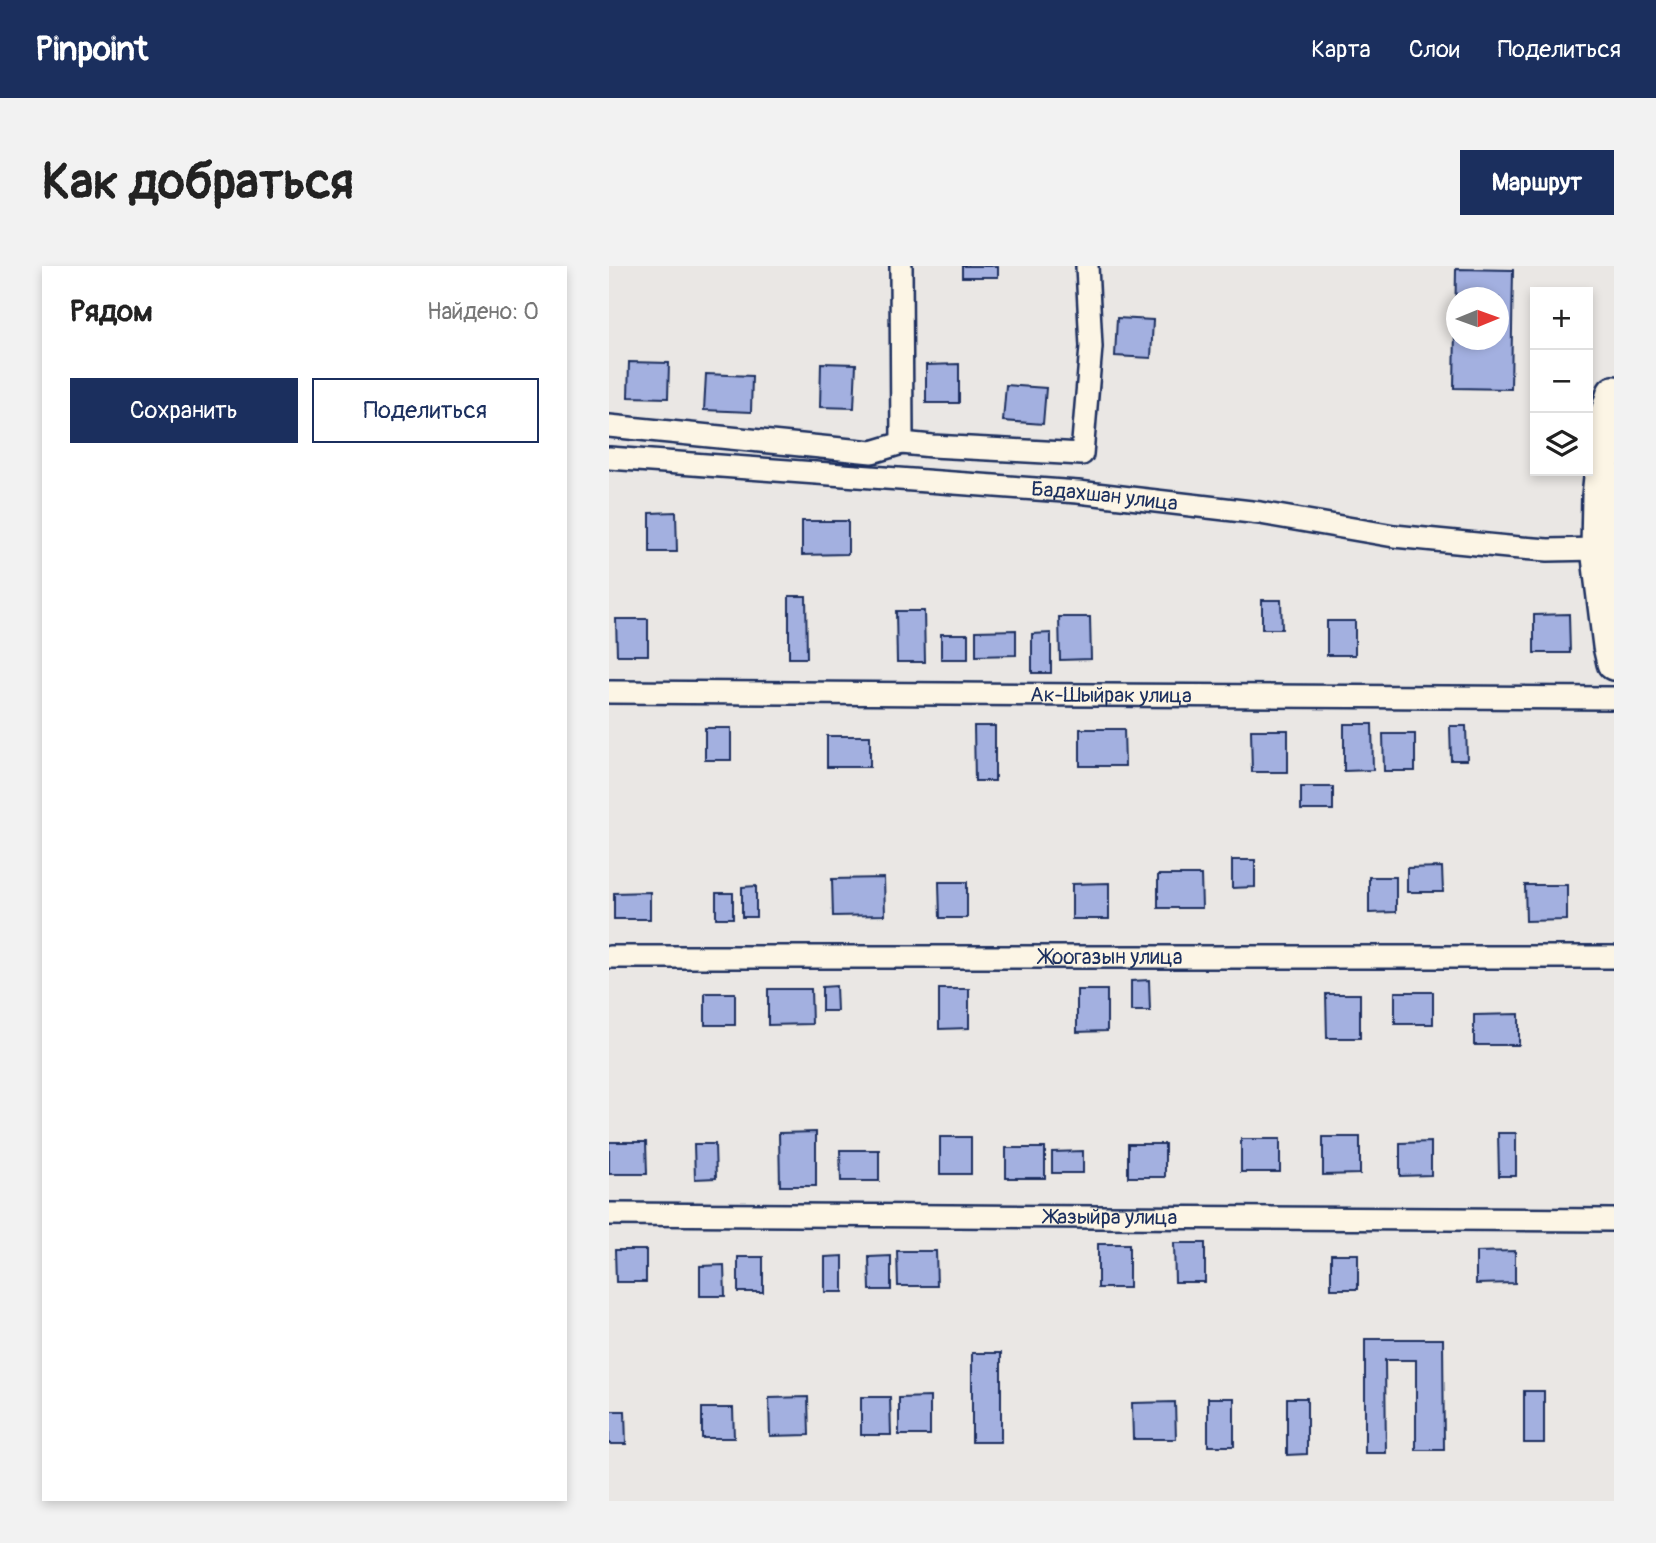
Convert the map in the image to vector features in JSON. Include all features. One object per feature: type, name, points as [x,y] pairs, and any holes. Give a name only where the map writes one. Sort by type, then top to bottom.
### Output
[{"type":"main road","points":[[1614,393],[1608,412],[1601,472],[1598,549],[1614,663]]},
{"type":"street","points":[[901,266],[902,443]]},
{"type":"street","points":[[609,426],[872,452],[902,443],[1082,454],[1091,347],[1087,266]]},
{"type":"street","name":"Бадахшан улица","points":[[609,458],[1078,492],[1260,513],[1394,536],[1548,550],[1598,549]]},
{"type":"street","name":"Ак-Шыйрак улица","points":[[609,692],[1614,698]]},
{"type":"street","name":"Жоогазын улица","points":[[609,957],[1614,957]]},
{"type":"street","name":"Жазыйра улица","points":[[609,1214],[1614,1220]]},
{"type":"building","points":[[962,266],[998,266],[998,277],[962,277]]},
{"type":"building","points":[[1456,269],[1513,270],[1511,389],[1454,388],[1455,350],[1509,350],[1509,287],[1456,287]]},
{"type":"building","points":[[1117,318],[1153,320],[1151,358],[1115,356]]},
{"type":"building","points":[[629,362],[669,363],[668,398],[628,397]]},
{"type":"building","points":[[821,363],[856,364],[854,408],[820,407]]},
{"type":"building","points":[[959,364],[959,403],[926,403],[926,365]]},
{"type":"building","points":[[706,374],[752,376],[751,412],[704,410]]},
{"type":"building","points":[[1006,385],[1046,388],[1043,424],[1003,421]]},
{"type":"building","points":[[676,512],[677,552],[650,552],[650,513]]},
{"type":"building","points":[[802,521],[848,521],[848,554],[802,555]]},
{"type":"building","points":[[789,596],[806,596],[807,658],[789,658]]},
{"type":"building","points":[[1262,600],[1281,600],[1282,629],[1262,629]]},
{"type":"building","points":[[896,611],[924,611],[925,662],[897,662]]},
{"type":"building","points":[[1569,614],[1570,653],[1534,653],[1534,615]]},
{"type":"building","points":[[1059,617],[1090,617],[1091,659],[1060,660]]},
{"type":"building","points":[[616,619],[648,619],[648,655],[617,655]]},
{"type":"building","points":[[1327,621],[1355,621],[1355,655],[1327,655]]},
{"type":"building","points":[[1016,630],[1016,655],[976,656],[976,631]]},
{"type":"building","points":[[1051,633],[1051,673],[1032,673],[1032,634]]},
{"type":"building","points":[[941,634],[968,634],[968,659],[941,659]]},
{"type":"building","points":[[1344,724],[1372,724],[1373,770],[1344,771]]},
{"type":"building","points":[[974,726],[995,726],[995,781],[975,781]]},
{"type":"building","points":[[1450,726],[1466,726],[1467,760],[1451,760]]},
{"type":"building","points":[[705,728],[731,728],[731,760],[705,760]]},
{"type":"building","points":[[1080,729],[1124,729],[1125,766],[1080,766]]},
{"type":"building","points":[[1251,730],[1288,730],[1288,772],[1252,772]]},
{"type":"building","points":[[1383,734],[1415,734],[1415,771],[1384,771]]},
{"type":"building","points":[[827,736],[870,736],[870,767],[827,767]]},
{"type":"building","points":[[1301,787],[1333,787],[1333,810],[1301,810]]},
{"type":"building","points":[[1232,860],[1255,860],[1255,887],[1232,888]]},
{"type":"building","points":[[1442,867],[1443,892],[1407,892],[1407,868]]},
{"type":"building","points":[[1158,875],[1201,875],[1202,908],[1158,908]]},
{"type":"building","points":[[1369,877],[1396,877],[1396,912],[1369,913]]},
{"type":"building","points":[[884,878],[885,915],[833,916],[832,879]]},
{"type":"building","points":[[939,882],[967,882],[967,918],[940,918]]},
{"type":"building","points":[[1109,883],[1109,919],[1072,919],[1072,884]]},
{"type":"building","points":[[1525,885],[1567,885],[1567,920],[1526,921]]},
{"type":"building","points":[[756,886],[756,917],[742,917],[742,887]]},
{"type":"building","points":[[650,892],[650,919],[614,919],[614,893]]},
{"type":"building","points":[[716,893],[733,893],[733,918],[716,918]]},
{"type":"building","points":[[1149,980],[1150,1011],[1131,1011],[1131,981]]},
{"type":"building","points":[[836,986],[837,1011],[822,1011],[822,987]]},
{"type":"building","points":[[768,989],[811,989],[812,1024],[768,1025]]},
{"type":"building","points":[[939,989],[969,989],[969,1028],[939,1029]]},
{"type":"building","points":[[1077,990],[1107,990],[1107,1031],[1077,1032]]},
{"type":"building","points":[[1395,992],[1433,992],[1433,1024],[1395,1024]]},
{"type":"building","points":[[705,993],[735,993],[735,1025],[705,1025]]},
{"type":"building","points":[[1326,994],[1360,994],[1360,1038],[1327,1038]]},
{"type":"building","points":[[1519,1014],[1519,1045],[1474,1045],[1474,1015]]},
{"type":"building","points":[[816,1132],[816,1186],[780,1186],[779,1133]]},
{"type":"building","points":[[1498,1133],[1516,1133],[1516,1176],[1499,1176]]},
{"type":"building","points":[[940,1137],[971,1137],[971,1174],[940,1174]]},
{"type":"building","points":[[1323,1137],[1360,1137],[1360,1174],[1323,1175]]},
{"type":"building","points":[[1241,1139],[1280,1139],[1280,1172],[1241,1172]]},
{"type":"building","points":[[609,1142],[646,1142],[647,1174],[609,1174]]},
{"type":"building","points":[[1431,1142],[1431,1175],[1400,1176],[1400,1143]]},
{"type":"building","points":[[694,1144],[715,1144],[716,1178],[695,1179]]},
{"type":"building","points":[[1128,1144],[1165,1144],[1165,1177],[1128,1177]]},
{"type":"building","points":[[1006,1148],[1045,1148],[1045,1178],[1006,1178]]},
{"type":"building","points":[[840,1150],[879,1150],[879,1181],[841,1181]]},
{"type":"building","points":[[1083,1151],[1083,1173],[1052,1173],[1052,1152]]},
{"type":"building","points":[[1174,1243],[1205,1243],[1205,1282],[1175,1282]]},
{"type":"building","points":[[1098,1244],[1129,1244],[1129,1288],[1098,1288]]},
{"type":"building","points":[[615,1250],[646,1250],[646,1282],[616,1282]]},
{"type":"building","points":[[897,1251],[936,1251],[937,1286],[898,1286]]},
{"type":"building","points":[[1515,1251],[1515,1283],[1476,1284],[1476,1252]]},
{"type":"building","points":[[1331,1254],[1358,1254],[1358,1289],[1331,1289]]},
{"type":"building","points":[[843,1256],[843,1292],[825,1292],[825,1257]]},
{"type":"building","points":[[891,1256],[891,1290],[870,1290],[869,1257]]},
{"type":"building","points":[[738,1257],[763,1257],[763,1292],[738,1292]]},
{"type":"building","points":[[724,1265],[725,1296],[700,1296],[700,1266]]},
{"type":"building","points":[[1365,1339],[1443,1339],[1444,1450],[1416,1450],[1416,1360],[1385,1360],[1386,1453],[1365,1453]]},
{"type":"building","points":[[972,1353],[1001,1353],[1001,1442],[972,1442]]},
{"type":"building","points":[[1524,1391],[1544,1391],[1544,1443],[1524,1443]]},
{"type":"building","points":[[808,1397],[809,1435],[770,1436],[769,1398]]},
{"type":"building","points":[[861,1397],[890,1397],[891,1435],[861,1435]]},
{"type":"building","points":[[930,1397],[930,1435],[899,1435],[899,1398]]},
{"type":"building","points":[[1208,1398],[1234,1398],[1234,1446],[1208,1446]]},
{"type":"building","points":[[1287,1398],[1307,1398],[1307,1454],[1287,1455]]},
{"type":"building","points":[[1175,1402],[1176,1439],[1133,1439],[1132,1403]]},
{"type":"building","points":[[702,1408],[733,1408],[734,1438],[702,1438]]},
{"type":"building","points":[[609,1411],[625,1411],[626,1444],[609,1444]]}]
